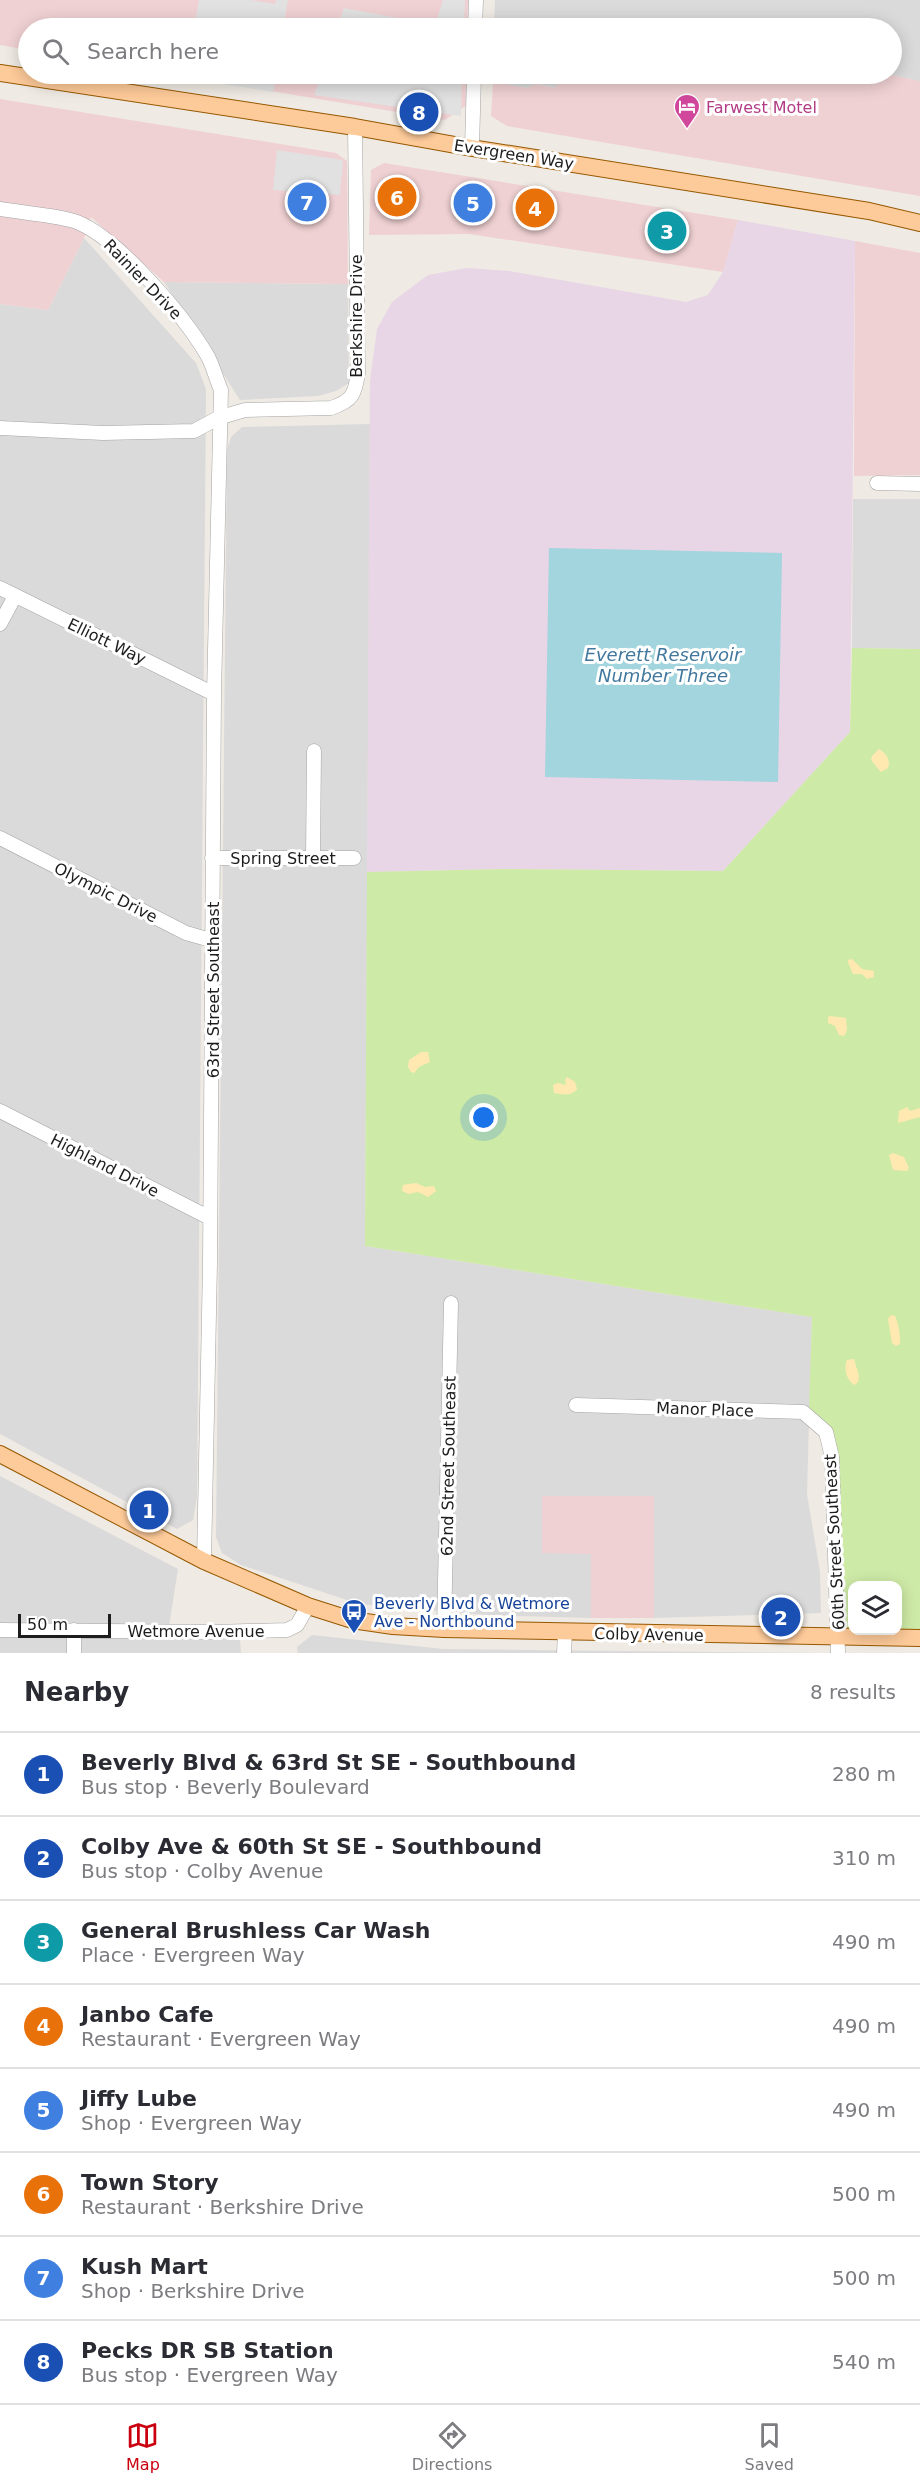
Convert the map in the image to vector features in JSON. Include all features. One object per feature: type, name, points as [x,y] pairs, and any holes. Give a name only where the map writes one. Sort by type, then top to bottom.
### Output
[{"type":"main road","name":"Evergreen Way","points":[[0,73],[18,76]]},
{"type":"main road","name":"Evergreen Way","points":[[74,84],[355,126],[472,148],[858,210],[920,223]]},
{"type":"main road","name":"Colby Avenue","points":[[0,1454],[204,1561],[308,1606],[351,1620],[393,1626],[444,1629],[565,1632],[838,1645],[920,1638]]},
{"type":"street","points":[[475,18],[476,0]]},
{"type":"street","points":[[472,148],[474,84]]},
{"type":"street","name":"Berkshire Drive","points":[[0,428],[103,433],[194,431],[218,418],[245,410],[331,408],[344,404],[355,393],[358,373],[355,126]]},
{"type":"street","name":"Rainier Drive","points":[[0,209],[76,222],[99,234],[129,261],[178,315],[208,357],[220,390],[218,418]]},
{"type":"street","name":"63rd Street Southeast","points":[[204,1561],[214,941],[212,858],[218,418]]},
{"type":"street","points":[[877,483],[920,484]]},
{"type":"street","name":"Elliott Way","points":[[0,588],[214,694]]},
{"type":"street","points":[[0,624],[15,596]]},
{"type":"street","points":[[313,858],[314,751]]},
{"type":"street","name":"Olympic Drive","points":[[0,838],[186,933],[214,941]]},
{"type":"street","name":"Spring Street","points":[[212,858],[354,858]]},
{"type":"street","name":"Highland Drive","points":[[0,1111],[210,1218]]},
{"type":"street","name":"62nd Street Southeast","points":[[444,1629],[451,1302]]},
{"type":"street","name":"Manor Place","points":[[576,1405],[803,1412],[826,1432]]},
{"type":"street","name":"60th Street Southeast","points":[[826,1432],[832,1457],[838,1645]]},
{"type":"street","name":"Wetmore Avenue","points":[[0,1630],[215,1632],[287,1630],[297,1625],[308,1606]]},
{"type":"street","points":[[74,1630],[75,1653]]},
{"type":"street","points":[[564,1653],[565,1632]]},
{"type":"shaded area","points":[[0,0],[468,0],[467,18],[18,18],[18,48],[0,45]]},
{"type":"shaded area","points":[[199,0],[251,0],[275,4],[276,0],[288,0],[285,18],[196,18]]},
{"type":"shaded area","points":[[443,0],[465,0],[464,18],[437,18]]},
{"type":"shaded area","points":[[495,0],[920,0],[920,81],[902,77],[902,18],[494,18]]},
{"type":"shaded area","points":[[344,8],[398,18],[340,18]]},
{"type":"shaded area","points":[[902,77],[920,81],[920,196],[507,126],[491,116],[493,84],[527,88],[536,84],[556,88],[556,84],[902,84]]},
{"type":"shaded area","points":[[223,84],[274,84],[273,92]]},
{"type":"shaded area","points":[[228,84],[467,84],[467,105],[445,120]]},
{"type":"shaded area","points":[[318,84],[462,84],[461,116],[314,95]]},
{"type":"shaded area","points":[[504,84],[537,84],[527,88]]},
{"type":"shaded area","points":[[537,84],[557,84],[557,88]]},
{"type":"shaded area","points":[[0,99],[336,153],[347,161],[348,284],[164,282],[91,217],[84,238],[48,310],[0,304]]},
{"type":"shaded area","points":[[277,150],[343,160],[340,195],[273,190]]},
{"type":"shaded area","points":[[384,163],[738,220],[723,272],[469,234],[369,235],[371,170]]},
{"type":"shaded area","points":[[738,220],[855,241],[850,732],[723,871],[505,869],[367,872],[370,381],[377,329],[392,302],[428,275],[467,268],[509,271],[686,302],[708,295],[723,272]]},
{"type":"shaded area","points":[[84,238],[196,363],[206,389],[197,1497],[193,1520],[177,1529],[0,1434],[0,304],[48,310]]},
{"type":"shaded area","points":[[855,241],[920,253],[920,475],[854,476]]},
{"type":"shaded area","points":[[164,282],[348,284],[349,383],[336,391],[318,396],[240,400]]},
{"type":"shaded area","points":[[370,424],[365,1246],[812,1317],[807,1494],[820,1572],[821,1613],[654,1618],[654,1496],[591,1553],[591,1618],[486,1615],[359,1604],[241,1565],[222,1553],[216,1537],[227,450],[231,437],[242,427]]},
{"type":"shaded area","points":[[853,499],[920,499],[920,649],[852,648]]},
{"type":"shaded area","points":[[0,1476],[178,1569],[167,1639],[240,1640],[241,1653],[0,1653]]},
{"type":"shaded area","points":[[542,1496],[654,1496],[654,1618],[591,1618],[591,1554],[542,1553]]},
{"type":"shaded area","points":[[312,1635],[443,1649],[815,1653],[298,1653],[297,1647]]},
{"type":"green space","points":[[852,648],[920,649],[920,1638],[838,1637],[826,1432],[809,1407],[812,1317],[365,1246],[367,872],[505,869],[723,871],[850,732]]},
{"type":"sand","points":[[879,749],[886,755],[889,762],[888,768],[881,772],[871,760]]},
{"type":"sand","points":[[852,959],[862,969],[874,971],[874,977],[867,979],[862,974],[853,974],[848,962]]},
{"type":"sand","points":[[830,1016],[846,1018],[847,1030],[844,1036],[839,1035],[835,1026],[828,1023]]},
{"type":"sand","points":[[421,1052],[428,1052],[430,1062],[419,1067],[414,1073],[411,1072],[408,1067],[409,1060]]},
{"type":"sand","points":[[567,1077],[575,1082],[577,1089],[575,1092],[554,1093],[553,1085],[558,1083],[566,1085]]},
{"type":"sand","points":[[907,1107],[910,1111],[920,1108],[920,1117],[898,1123],[899,1111]]},
{"type":"sand","points":[[893,1153],[904,1157],[909,1168],[907,1171],[893,1170],[889,1155]]},
{"type":"sand","points":[[416,1183],[425,1187],[434,1186],[436,1191],[428,1197],[418,1192],[409,1194],[402,1191],[403,1185]]},
{"type":"sand","points":[[891,1315],[895,1316],[899,1330],[900,1344],[896,1346],[892,1343],[888,1319]]},
{"type":"sand","points":[[854,1359],[859,1376],[858,1382],[854,1385],[845,1367],[847,1360]]},
{"type":"water","name":"Everett Reservoir Number Three","points":[[549,548],[782,553],[778,782],[545,777]]},
{"type":"place","name":"Pecks DR SB Station","points":[[419,112]]},
{"type":"place","name":"Farwest Motel","points":[[687,130]]},
{"type":"place","name":"Town Story","points":[[397,197]]},
{"type":"place","name":"Kush Mart","points":[[307,202]]},
{"type":"place","name":"Jiffy Lube","points":[[473,203]]},
{"type":"place","name":"Janbo Cafe","points":[[535,208]]},
{"type":"place","name":"General Brushless Car Wash","points":[[667,231]]},
{"type":"place","name":"Beverly Blvd & 63rd St SE - Southbound","points":[[149,1510]]},
{"type":"place","name":"Colby Ave & 60th St SE - Southbound","points":[[781,1617]]},
{"type":"place","name":"Beverly Blvd & Wetmore Ave - Northbound","points":[[354,1635]]}]
